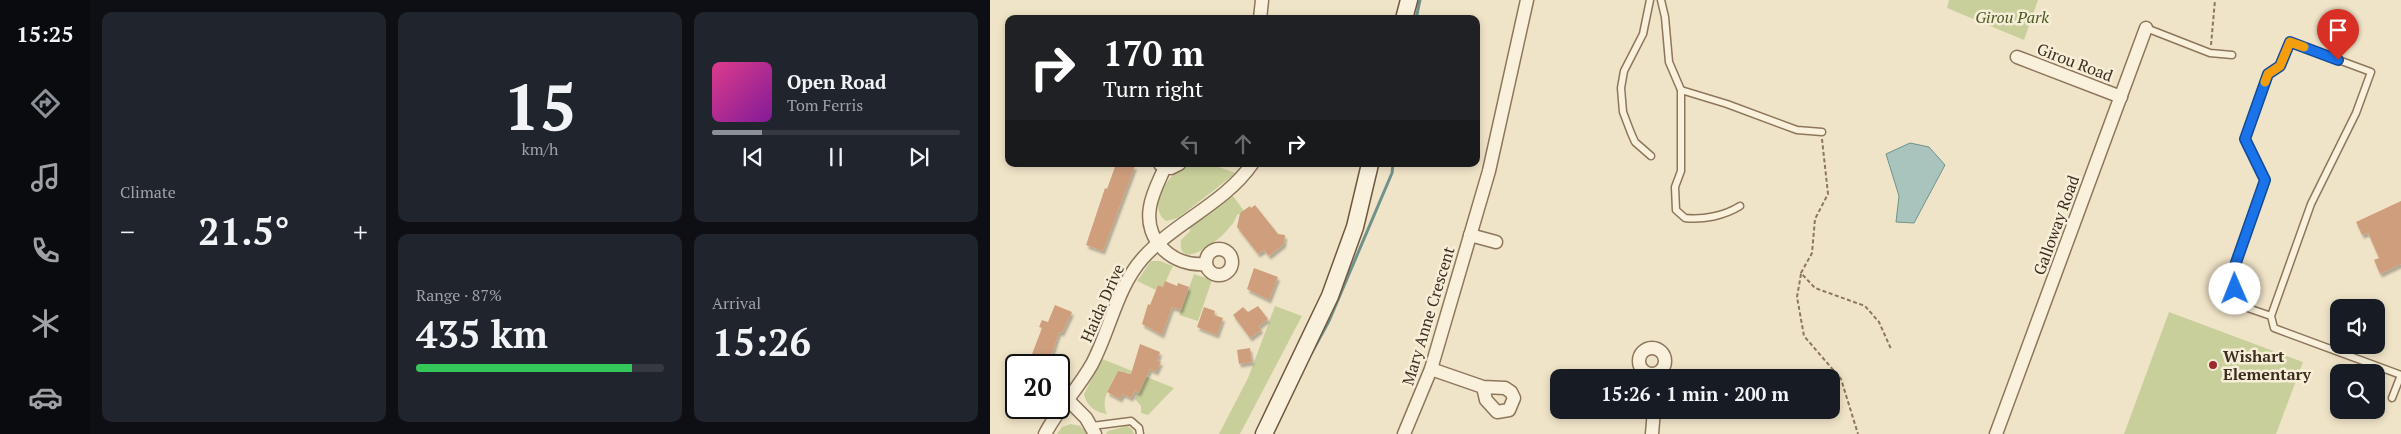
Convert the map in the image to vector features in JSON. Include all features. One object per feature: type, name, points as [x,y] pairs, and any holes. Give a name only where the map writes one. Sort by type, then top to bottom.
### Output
[{"type":"main road","points":[[1405,15],[1409,0]]},
{"type":"main road","points":[[1264,434],[1330,296],[1354,227],[1369,167]]},
{"type":"street","points":[[1260,15],[1262,0]]},
{"type":"street","name":"Mary Anne Crescent","points":[[1404,434],[1432,369],[1489,171],[1527,0]]},
{"type":"street","name":"Galloway Road","points":[[1996,434],[2146,28]]},
{"type":"street","name":"Girou Road","points":[[2016,57],[2121,97]]},
{"type":"street","points":[[1162,167],[1150,204],[1149,214],[1152,231],[1158,243],[1183,263],[1192,265],[1206,264]]},
{"type":"street","name":"Haida Drive","points":[[1070,397],[1097,353],[1130,276],[1142,260],[1158,243],[1232,188],[1250,167]]},
{"type":"street","name":"Mary Anne Crescent","points":[[1470,235],[1496,242]]},
{"type":"street","points":[[1432,369],[1483,388]]},
{"type":"street","points":[[1070,402],[1093,430]]},
{"type":"street","name":"Haida Drive","points":[[1045,434],[1055,419]]},
{"type":"street","points":[[1652,434],[1653,419]]},
{"type":"lane","points":[[1650,0],[1643,34],[1624,71],[1621,88],[1624,112],[1631,133],[1635,142],[1651,156]]},
{"type":"lane","points":[[1661,0],[1669,62],[1680,90],[1681,171],[1675,187],[1676,210],[1685,218],[1703,218],[1730,212],[1740,206]]},
{"type":"lane","points":[[2146,28],[2210,53],[2232,54]]},
{"type":"lane","points":[[2271,316],[2239,305],[2232,274],[2265,180],[2245,139],[2268,74],[2280,66],[2290,42],[2371,72],[2356,112],[2311,204],[2271,316],[2274,328],[2401,375],[2392,398]]},
{"type":"lane","points":[[1680,90],[1727,104],[1797,130],[1822,132]]},
{"type":"lane","points":[[1093,430],[1131,421],[1139,428],[1140,434]]},
{"type":"path","points":[[2210,53],[2215,0]]},
{"type":"path","points":[[1822,132],[1829,189],[1826,200],[1815,219],[1812,253],[1801,273],[1797,298],[1804,336],[1841,379],[1858,434]]},
{"type":"path","points":[[1801,273],[1815,288],[1865,306],[1879,322],[1890,348]]},
{"type":"green space","name":"Girou Park","points":[[1949,0],[2038,0],[2024,40],[1947,8]]},
{"type":"green space","points":[[1185,167],[1219,167],[1236,173],[1178,218],[1166,221],[1159,211],[1159,198],[1165,185],[1177,172]]},
{"type":"green space","points":[[1233,196],[1244,211],[1237,215],[1226,232],[1206,248],[1195,253],[1187,254],[1182,250],[1181,240],[1191,230],[1189,228]]},
{"type":"green space","points":[[1151,261],[1160,261],[1173,266],[1163,287],[1158,285],[1156,290],[1137,281]]},
{"type":"green space","points":[[1194,274],[1212,280],[1198,321],[1179,315]]},
{"type":"green space","points":[[1275,306],[1302,316],[1240,434],[1219,434],[1248,378]]},
{"type":"green space","name":"Wishart Elementary","points":[[2169,312],[2303,362],[2276,434],[2124,434]]},
{"type":"green space","points":[[1102,359],[1174,388],[1148,415],[1141,413],[1141,406],[1135,399],[1144,381],[1127,372],[1125,375],[1118,371],[1106,398],[1105,409],[1107,414],[1099,412],[1087,402],[1084,394]]},
{"type":"green space","points":[[1071,424],[1080,426],[1088,434],[1057,434],[1062,427]]},
{"type":"green space","points":[[1127,426],[1132,429],[1134,434],[1106,434],[1108,431]]},
{"type":"water","points":[[1910,143],[1929,147],[1945,165],[1914,223],[1896,222],[1899,196],[1886,154]]},
{"type":"building","points":[[1115,167],[1135,167],[1103,251],[1086,245],[1105,188],[1107,189]]},
{"type":"building","points":[[2401,201],[2401,264],[2380,274],[2374,260],[2379,258],[2368,233],[2362,235],[2356,222]]},
{"type":"building","points":[[1255,205],[1278,234],[1285,235],[1284,244],[1269,256],[1264,250],[1258,254],[1237,227],[1240,213]]},
{"type":"building","points":[[1254,268],[1278,277],[1269,300],[1247,289]]},
{"type":"building","points":[[1165,281],[1177,286],[1178,283],[1189,287],[1181,310],[1172,307],[1162,335],[1142,324],[1148,304],[1150,305],[1158,285],[1163,287]]},
{"type":"building","points":[[1055,305],[1072,312],[1062,333],[1059,332],[1052,354],[1032,354],[1042,328],[1039,327],[1042,320],[1048,322]]},
{"type":"building","points":[[1258,306],[1268,319],[1259,326],[1261,330],[1250,338],[1233,315],[1243,307],[1248,312]]},
{"type":"building","points":[[1204,307],[1215,311],[1214,315],[1223,318],[1217,335],[1197,327]]},
{"type":"building","points":[[1140,344],[1160,352],[1157,361],[1161,362],[1156,372],[1150,369],[1139,393],[1135,391],[1131,398],[1123,394],[1120,399],[1107,392],[1118,371],[1131,374]]},
{"type":"building","points":[[1250,348],[1252,362],[1239,364],[1237,350]]},
{"type":"waterway","points":[[1417,15],[1420,0]]},
{"type":"waterway","points":[[1311,354],[1329,321],[1392,173],[1393,167]]},
{"type":"slow traffic","points":[[2265,82],[2268,74],[2280,66],[2290,42],[2304,47]]},
{"type":"place","name":"Wishart Elementary","points":[[2213,365]]},
{"type":"route","points":[[2235,289],[2232,274],[2265,180],[2245,139],[2268,74],[2280,66],[2290,42],[2338,60]]}]
